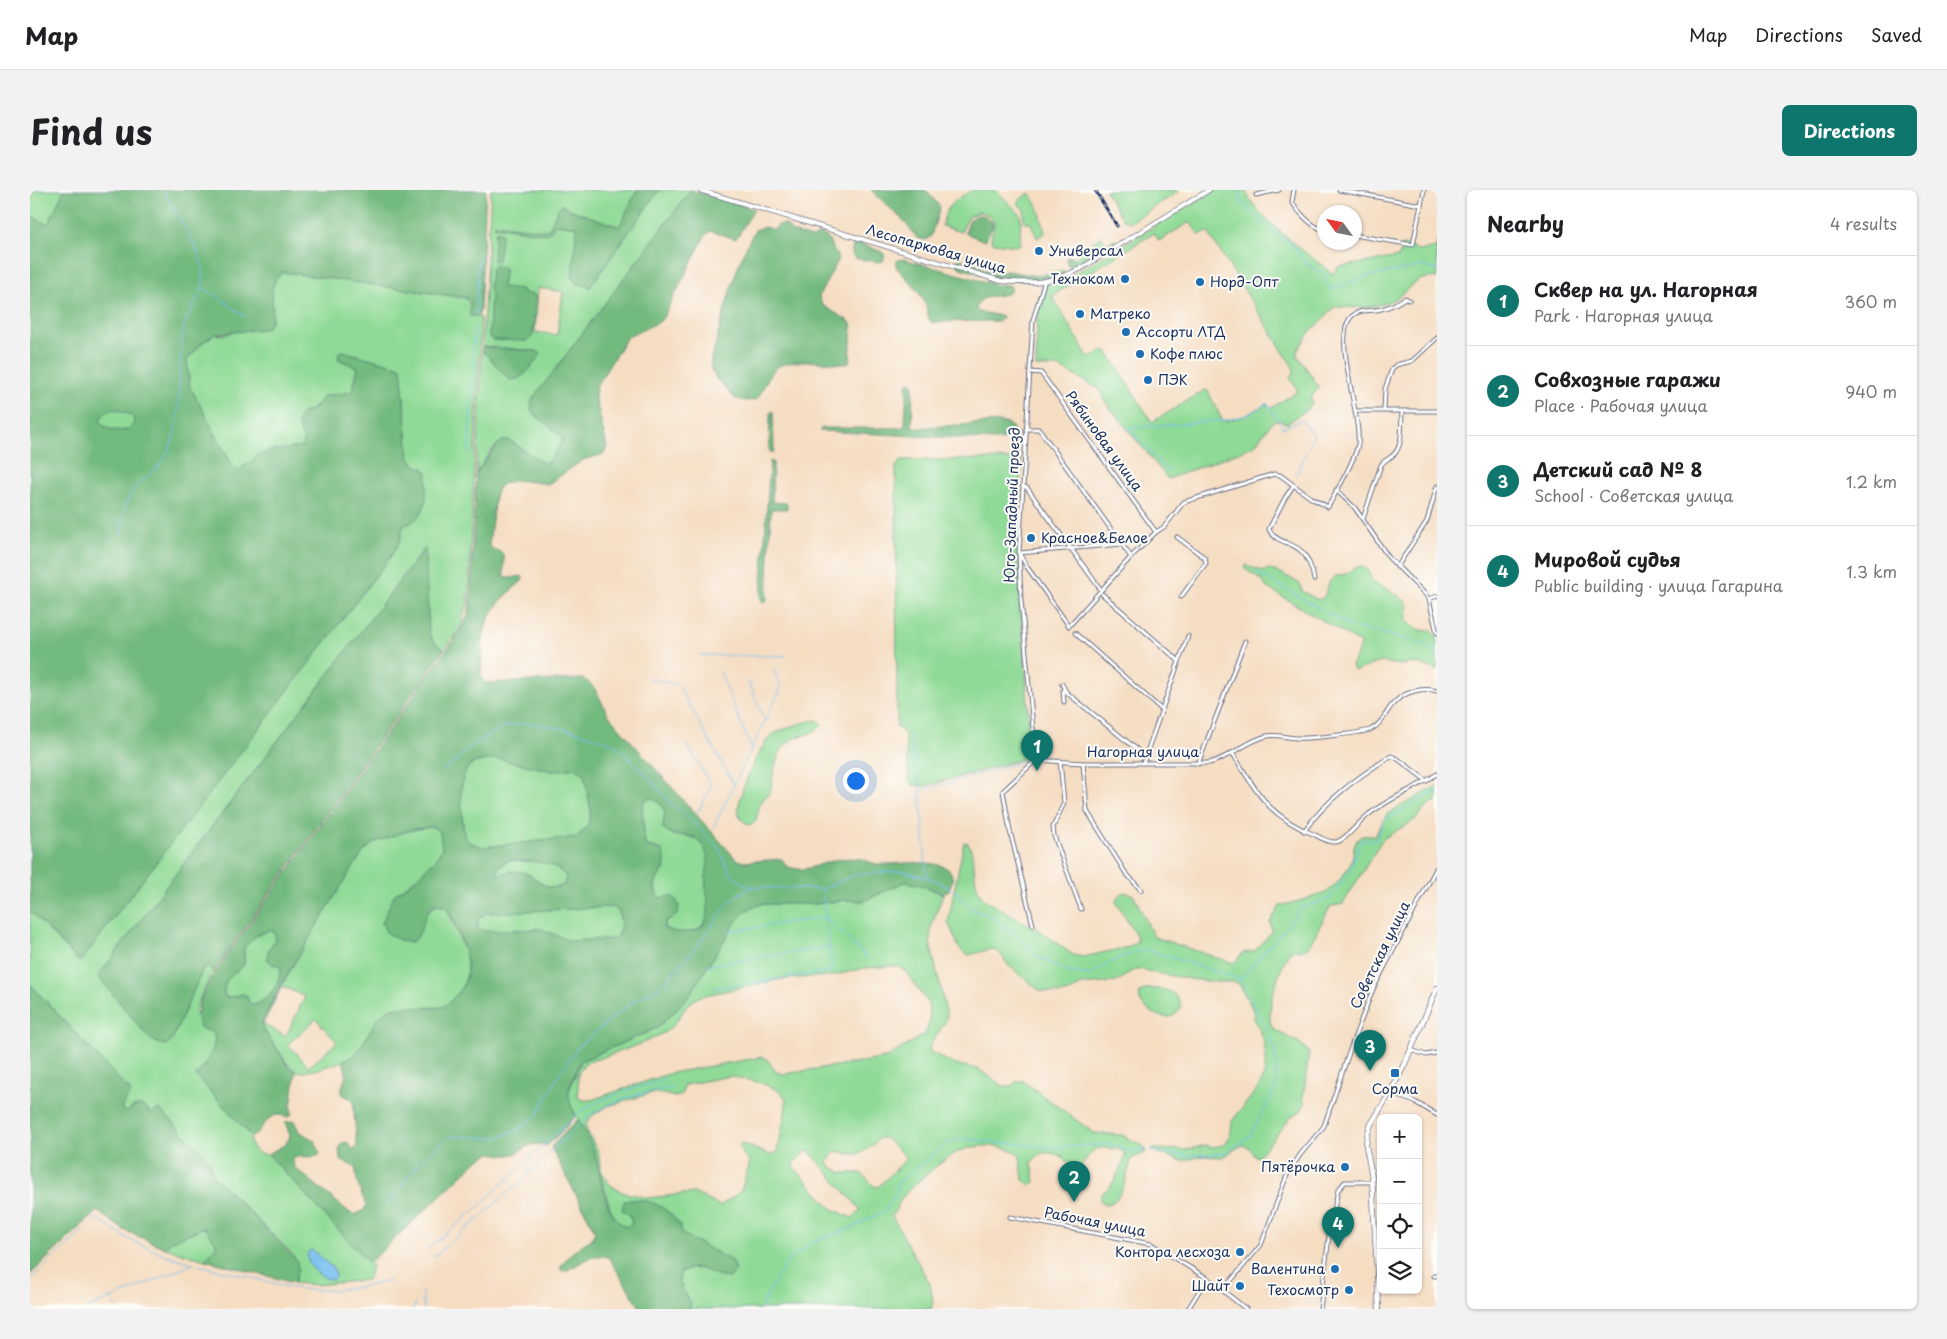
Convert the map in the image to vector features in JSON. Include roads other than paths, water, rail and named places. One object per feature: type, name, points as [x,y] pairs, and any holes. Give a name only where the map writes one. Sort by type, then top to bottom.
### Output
[{"type":"main road","points":[[1379,1309],[1372,1182],[1366,1136],[1411,1050],[1437,988]]},
{"type":"street","name":"Лесопарковая улица","points":[[699,190],[1001,281],[1044,283],[1080,268],[1209,190]]},
{"type":"street","points":[[1256,194],[1279,190]]},
{"type":"street","points":[[1294,190],[1292,202],[1317,227]]},
{"type":"street","points":[[1339,190],[1421,205]]},
{"type":"street","points":[[1362,236],[1413,245],[1424,190]]},
{"type":"street","name":"Юго-Западный проезд","points":[[1036,760],[1022,609],[1019,553],[1033,320],[1044,283]]},
{"type":"street","points":[[1122,544],[1019,553],[1069,626],[1102,592],[1131,557],[1156,532],[1164,527],[1184,502],[1274,474],[1280,475],[1293,486],[1328,506],[1358,444],[1344,336],[1349,321],[1360,312],[1380,310],[1405,298],[1409,300]]},
{"type":"street","points":[[1384,410],[1385,388],[1392,369],[1396,365],[1412,361],[1437,338]]},
{"type":"street","name":"Рябиновая улица","points":[[1030,372],[1041,373],[1156,532]]},
{"type":"street","points":[[1355,410],[1437,411]]},
{"type":"street","points":[[1363,519],[1381,465],[1400,446],[1402,412]]},
{"type":"street","points":[[1026,430],[1040,429],[1131,557]]},
{"type":"street","points":[[1023,486],[1027,488],[1102,592],[1179,661]]},
{"type":"street","points":[[1293,486],[1269,529],[1270,534],[1302,551],[1313,573],[1314,580]]},
{"type":"street","points":[[1398,567],[1427,521],[1437,486]]},
{"type":"street","points":[[1336,490],[1346,498],[1363,519],[1381,548],[1429,599],[1437,633]]},
{"type":"street","points":[[1177,537],[1205,558],[1206,562],[1181,597]]},
{"type":"street","points":[[1429,599],[1437,596]]},
{"type":"street","points":[[1075,633],[1162,710]]},
{"type":"street","points":[[1142,763],[1188,636]]},
{"type":"street","points":[[1198,764],[1245,641]]},
{"type":"street","points":[[1064,702],[1062,684],[1066,692],[1145,756]]},
{"type":"street","name":"Нагорная улица","points":[[1036,760],[1083,763],[1198,764],[1218,761],[1257,740],[1269,736],[1299,738],[1368,730],[1380,722],[1392,705],[1404,694],[1423,689],[1437,691]]},
{"type":"street","points":[[1233,754],[1260,797],[1271,810],[1288,823],[1304,831],[1330,841],[1338,842],[1374,810],[1437,774]]},
{"type":"street","points":[[1304,831],[1317,812],[1328,801],[1391,756],[1398,758],[1427,781]]},
{"type":"street","points":[[1033,925],[1010,831],[1003,791],[1036,760]]},
{"type":"street","points":[[1060,761],[1064,803],[1053,827],[1054,836],[1081,909]]},
{"type":"street","points":[[1083,763],[1087,811],[1125,872],[1141,890]]},
{"type":"street","name":"Советская улица","points":[[1223,1290],[1261,1245],[1287,1175],[1294,1163],[1324,1126],[1373,988],[1437,867]]},
{"type":"street","points":[[1411,1050],[1426,1056],[1437,1053]]},
{"type":"street","points":[[1390,1092],[1415,1102],[1437,1115]]},
{"type":"street","points":[[1320,1309],[1330,1228],[1338,1190],[1345,1182],[1372,1182]]},
{"type":"street","name":"Рабочая улица","points":[[1010,1217],[1151,1244],[1207,1278],[1246,1309]]},
{"type":"street","points":[[1188,1309],[1207,1278]]},
{"type":"water","points":[[312,1250],[334,1269],[336,1275],[333,1280],[319,1274],[311,1266],[308,1256],[309,1251]]},
{"type":"waterway","points":[[121,535],[124,510],[129,497],[138,484],[162,462],[171,445],[177,422],[183,332],[203,282],[202,264],[199,255],[163,190]]},
{"type":"waterway","points":[[1239,190],[1242,204],[1279,236],[1293,245],[1307,265],[1325,274],[1326,283],[1332,289],[1364,277],[1423,266],[1437,270]]},
{"type":"waterway","points":[[476,314],[479,250]]},
{"type":"waterway","points":[[203,288],[245,317]]},
{"type":"waterway","points":[[473,370],[474,327]]},
{"type":"waterway","points":[[469,453],[472,375]]},
{"type":"waterway","points":[[1168,472],[1129,428],[1226,420],[1248,415],[1267,403],[1283,428],[1301,420],[1314,435],[1296,475]]},
{"type":"waterway","points":[[1256,572],[1350,626],[1419,642],[1437,652]]},
{"type":"waterway","points":[[700,655],[786,656]]},
{"type":"waterway","points":[[713,828],[781,688],[774,669]]},
{"type":"waterway","points":[[720,672],[752,750]]},
{"type":"waterway","points":[[649,678],[678,685],[734,785]]},
{"type":"waterway","points":[[748,681],[765,721]]},
{"type":"waterway","points":[[443,772],[470,747],[504,726],[532,723],[575,731],[615,744],[650,779],[669,802],[697,826],[719,849],[731,874],[742,883],[752,887]]},
{"type":"waterway","points":[[910,735],[920,791],[927,878]]},
{"type":"waterway","points":[[687,744],[711,786],[698,812]]},
{"type":"waterway","points":[[921,791],[1032,759]]},
{"type":"waterway","points":[[386,1206],[419,1164],[450,1136],[496,1138],[518,1130],[537,1115],[561,1071],[579,1046],[632,1002],[661,986],[693,951],[726,906],[737,895],[752,887],[822,889],[857,874],[903,871],[935,880],[956,892],[972,909],[992,917],[1014,933],[1038,956],[1064,971],[1090,975],[1118,958],[1145,949],[1240,979],[1290,923],[1300,908],[1329,899],[1349,872],[1361,840],[1376,840],[1384,820],[1437,791]]},
{"type":"waterway","points":[[714,988],[832,971],[822,889]]},
{"type":"waterway","points":[[730,931],[826,917],[869,960]]},
{"type":"waterway","points":[[708,965],[829,947]]},
{"type":"waterway","points":[[1151,1151],[1186,1156],[1225,1153],[1250,1136],[1276,1088],[1276,1055],[1268,1032],[1240,979]]},
{"type":"waterway","points":[[427,1249],[476,1209],[579,1112],[612,1096],[670,1079]]},
{"type":"waterway","points":[[434,1257],[499,1201],[590,1114],[630,1096],[673,1088]]},
{"type":"waterway","points":[[761,1309],[768,1293],[787,1262],[813,1242],[851,1228],[885,1211],[894,1196],[898,1183],[949,1142],[966,1139],[1052,1148],[1108,1144],[1126,1150],[1145,1151]]},
{"type":"waterway","points":[[30,1280],[97,1218],[114,1230],[150,1249],[210,1268],[289,1287],[335,1290],[357,1288],[389,1281]]},
{"type":"waterway","points":[[86,1309],[193,1264]]},
{"type":"waterway","points":[[422,1292],[424,1309]]},
{"type":"waterway","points":[[112,1298],[116,1309]]},
{"type":"waterway","points":[[414,1309],[415,1304]]},
{"type":"railway","points":[[1095,190],[1117,226]]},
{"type":"place","name":"Универсал","points":[[1039,251]]},
{"type":"place","name":"Техноком","points":[[1125,279]]},
{"type":"place","name":"Норд-Опт","points":[[1200,282]]},
{"type":"place","name":"Матреко","points":[[1080,314]]},
{"type":"place","name":"Ассорти ЛТД","points":[[1126,332]]},
{"type":"place","name":"Кофе плюс","points":[[1140,354]]},
{"type":"place","name":"ПЭК","points":[[1148,380]]},
{"type":"place","name":"Красное&Белое","points":[[1031,538]]},
{"type":"place","name":"Сквер на ул. Нагорная","points":[[1037,771]]},
{"type":"place","name":"Детский сад № 8","points":[[1370,1071]]},
{"type":"place","name":"Сорма","points":[[1395,1073]]},
{"type":"place","name":"Пятёрочка","points":[[1345,1167]]},
{"type":"place","name":"Совхозные гаражи","points":[[1074,1202]]},
{"type":"place","name":"Мировой судья","points":[[1338,1248]]},
{"type":"place","name":"Контора лесхоза","points":[[1240,1252]]},
{"type":"place","name":"Валентина","points":[[1335,1269]]},
{"type":"place","name":"Шайт","points":[[1240,1286]]},
{"type":"place","name":"Техосмотр","points":[[1349,1290]]}]
